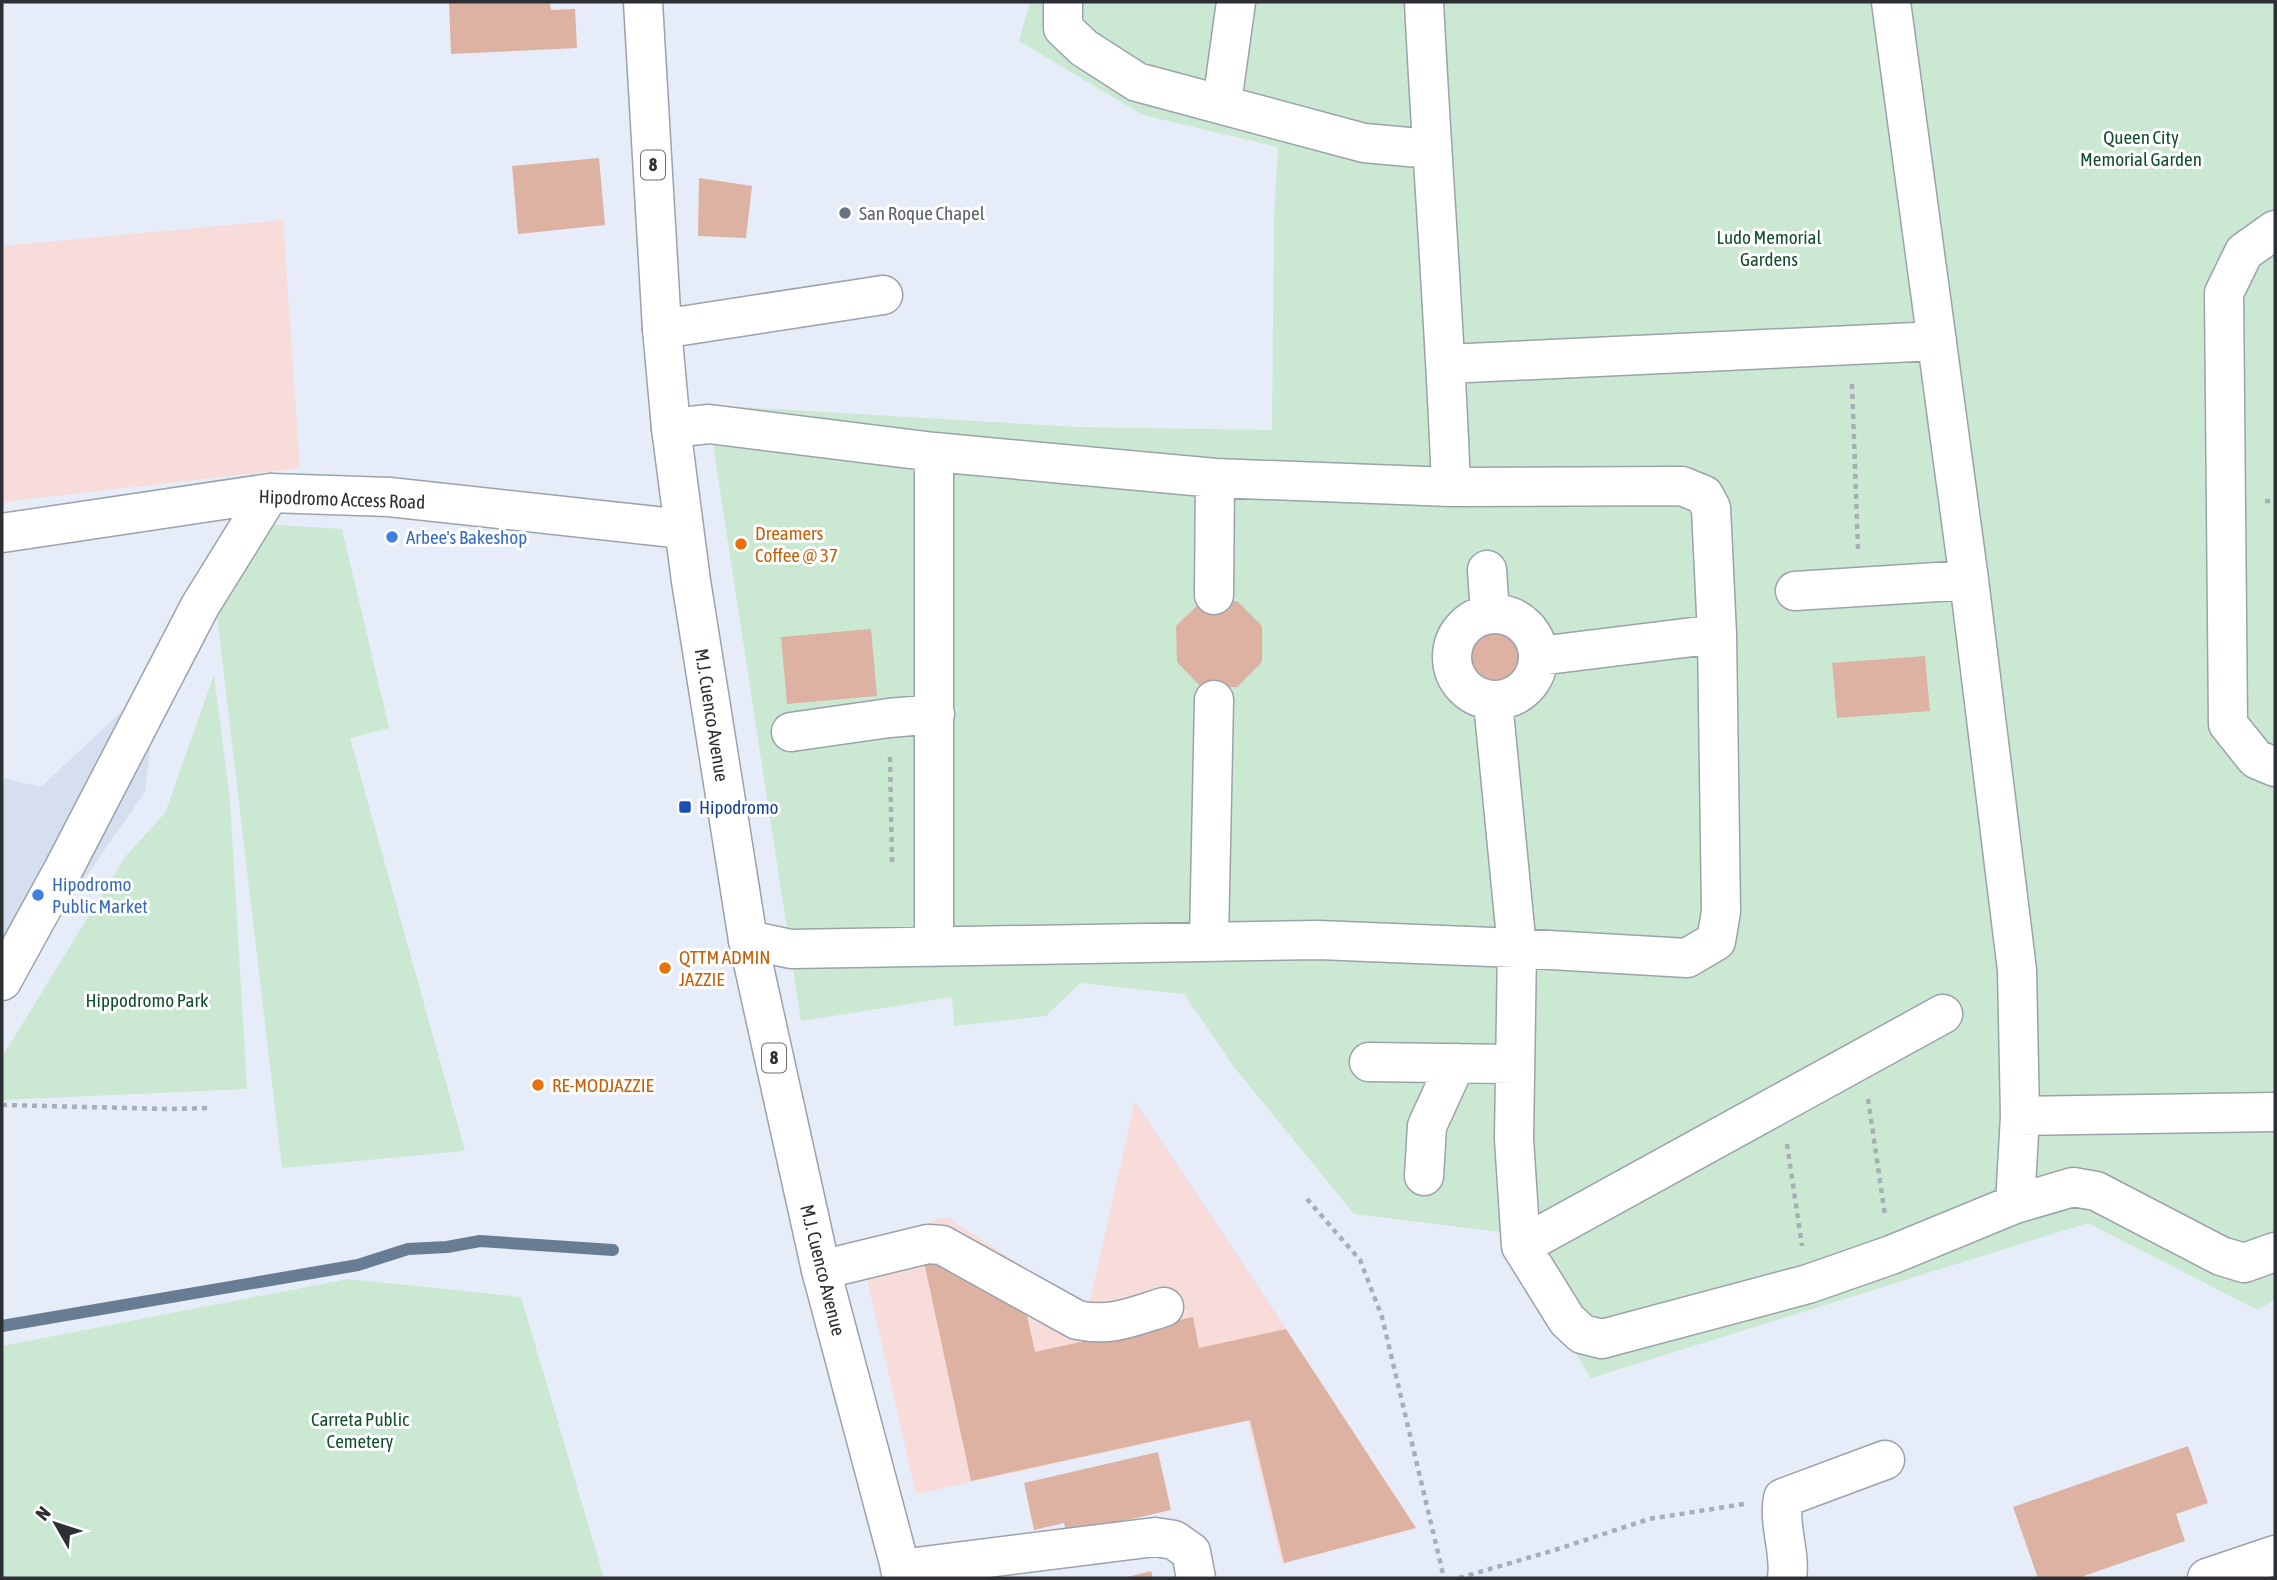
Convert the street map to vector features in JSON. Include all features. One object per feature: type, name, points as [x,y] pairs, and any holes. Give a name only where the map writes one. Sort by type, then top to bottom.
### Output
[{"type":"main road","name":"M.J. Cuenco Avenue","points":[[643,2],[662,329],[671,428],[683,529],[748,940],[821,1270],[901,1573]]},
{"type":"main road","points":[[1063,2],[1063,28],[1084,48],[1137,82],[1364,143],[1431,149]]},
{"type":"main road","points":[[1222,103],[1236,2]]},
{"type":"main road","points":[[1424,2],[1431,149],[1447,364],[1451,487]]},
{"type":"main road","points":[[1891,2],[1969,580],[2017,970],[2020,1116],[2015,1205]]},
{"type":"main road","points":[[2275,230],[2244,252],[2224,293],[2224,307],[2228,724],[2256,759],[2275,768]]},
{"type":"main road","points":[[662,329],[883,295]]},
{"type":"main road","points":[[1447,364],[1937,341]]},
{"type":"main road","points":[[671,428],[709,424],[934,452],[1215,478],[1451,487],[1682,485],[1703,495],[1711,508],[1717,634],[1721,912],[1716,941],[1686,958],[1517,947],[1318,940],[790,949],[748,940]]},
{"type":"main road","points":[[934,452],[934,947]]},
{"type":"main road","points":[[1214,595],[1215,478]]},
{"type":"main road","points":[[2,981],[63,870],[200,606],[270,493]]},
{"type":"main road","name":"Hipodromo Access Road","points":[[2,533],[270,493],[388,497],[683,529]]},
{"type":"main road","points":[[1487,570],[1490,614]]},
{"type":"main road","points":[[1795,591],[1969,580]]},
{"type":"main road","points":[[1504,614],[1523,624],[1536,641],[1539,656],[1531,683],[1521,693],[1493,702],[1467,691],[1452,667],[1451,652],[1464,627],[1476,618],[1504,614]]},
{"type":"main road","points":[[1539,656],[1717,634]]},
{"type":"main road","points":[[1209,941],[1214,700]]},
{"type":"main road","points":[[1493,702],[1517,947],[1514,1139],[1521,1246],[1567,1320],[1582,1334],[1602,1339],[1808,1284],[1891,1255],[2015,1205],[2073,1187],[2096,1191],[2221,1256],[2244,1263],[2275,1252]]},
{"type":"main road","points":[[792,732],[934,714]]},
{"type":"main road","points":[[1521,1246],[1862,1056],[1943,1014]]},
{"type":"main road","points":[[1369,1062],[1514,1064]]},
{"type":"main road","points":[[1424,1175],[1427,1126],[1456,1063]]},
{"type":"main road","points":[[2020,1116],[2275,1112]]},
{"type":"main road","points":[[821,1270],[929,1244],[942,1245],[1077,1320],[1096,1324],[1115,1323],[1164,1307]]},
{"type":"main road","points":[[1787,1578],[1780,1514],[1783,1498],[1885,1461]]},
{"type":"main road","points":[[901,1573],[1155,1537],[1174,1540],[1191,1552],[1195,1578]]},
{"type":"main road","points":[[2207,1578],[2275,1555]]},
{"type":"path","points":[[1851,345],[1860,586]]},
{"type":"path","points":[[889,718],[892,866]]},
{"type":"path","points":[[1862,1056],[1891,1255]]},
{"type":"path","points":[[1781,1101],[1808,1284]]},
{"type":"path","points":[[2,1105],[209,1108]]},
{"type":"path","points":[[1307,1199],[1360,1260],[1382,1317],[1444,1578]]},
{"type":"path","points":[[1459,1578],[1649,1519],[1783,1498]]},
{"type":"shaded area","points":[[283,220],[300,468],[2,502],[2,246]]},
{"type":"shaded area","name":"Hipodromo Public Market","points":[[138,696],[154,715],[145,792],[2,997],[2,778],[41,787]]},
{"type":"shaded area","points":[[1135,1101],[1416,1528],[1282,1564],[1248,1421],[916,1494],[859,1244],[947,1217],[1088,1309]]},
{"type":"green space","points":[[1030,2],[2275,2],[2275,1299],[2258,1310],[2088,1223],[1591,1378],[1500,1232],[1354,1214],[1234,1067],[1184,994],[1080,983],[1046,1016],[954,1026],[952,997],[801,1021],[707,405],[1075,427],[1272,430],[1274,218],[1278,147],[1143,115],[1019,41]]},
{"type":"green space","points":[[265,524],[342,529],[389,728],[350,738],[465,1151],[282,1168],[217,616]]},
{"type":"green space","name":"Hippodromo Park","points":[[214,675],[230,800],[247,1089],[2,1100],[2,1057],[125,857],[165,813]]},
{"type":"green space","name":"Carreta Public Cemetery","points":[[348,1279],[521,1297],[604,1578],[2,1578],[2,1346]]},
{"type":"building","points":[[449,2],[550,2],[551,10],[575,9],[577,48],[451,54]]},
{"type":"building","points":[[599,158],[605,225],[518,234],[512,166]]},
{"type":"building","points":[[699,178],[752,186],[746,238],[698,236]]},
{"type":"building","points":[[1202,601],[1237,601],[1262,626],[1262,662],[1237,687],[1201,687],[1177,662],[1176,626]]},
{"type":"building","points":[[1507,622],[1528,640],[1529,668],[1511,689],[1484,691],[1463,673],[1461,645],[1479,624]]},
{"type":"building","points":[[871,629],[877,696],[787,704],[781,637]]},
{"type":"building","points":[[1925,656],[1930,711],[1837,718],[1832,663]]},
{"type":"building","points":[[923,1257],[1023,1298],[1035,1352],[1193,1317],[1199,1348],[1286,1329],[1416,1528],[1284,1563],[1250,1420],[971,1481]]},
{"type":"building","points":[[2188,1446],[2208,1503],[2176,1514],[2185,1541],[2078,1578],[2038,1578],[2013,1507]]},
{"type":"building","points":[[1158,1452],[1171,1510],[1067,1534],[1064,1523],[1034,1530],[1024,1483]]},
{"type":"building","points":[[1151,1571],[1153,1578],[1127,1578],[1127,1577]]},
{"type":"waterway","points":[[2,1326],[358,1265],[408,1249],[447,1247],[480,1241],[613,1250]]},
{"type":"place","name":"San Roque Chapel","points":[[845,213]]},
{"type":"place","name":"Arbee's Bakeshop","points":[[392,537]]},
{"type":"place","name":"Dreamers Coffee @ 37","points":[[741,544]]},
{"type":"place","name":"Hipodromo","points":[[685,807]]},
{"type":"place","name":"Hipodromo Public Market","points":[[38,895]]},
{"type":"place","name":"QTTM ADMIN JAZZIE","points":[[665,968]]},
{"type":"place","name":"RE-MODJAZZIE","points":[[538,1085]]},
{"type":"park label","name":"Queen City Memorial Garden","points":[[2141,148]]},
{"type":"park label","name":"Ludo Memorial Gardens","points":[[1769,248]]}]
